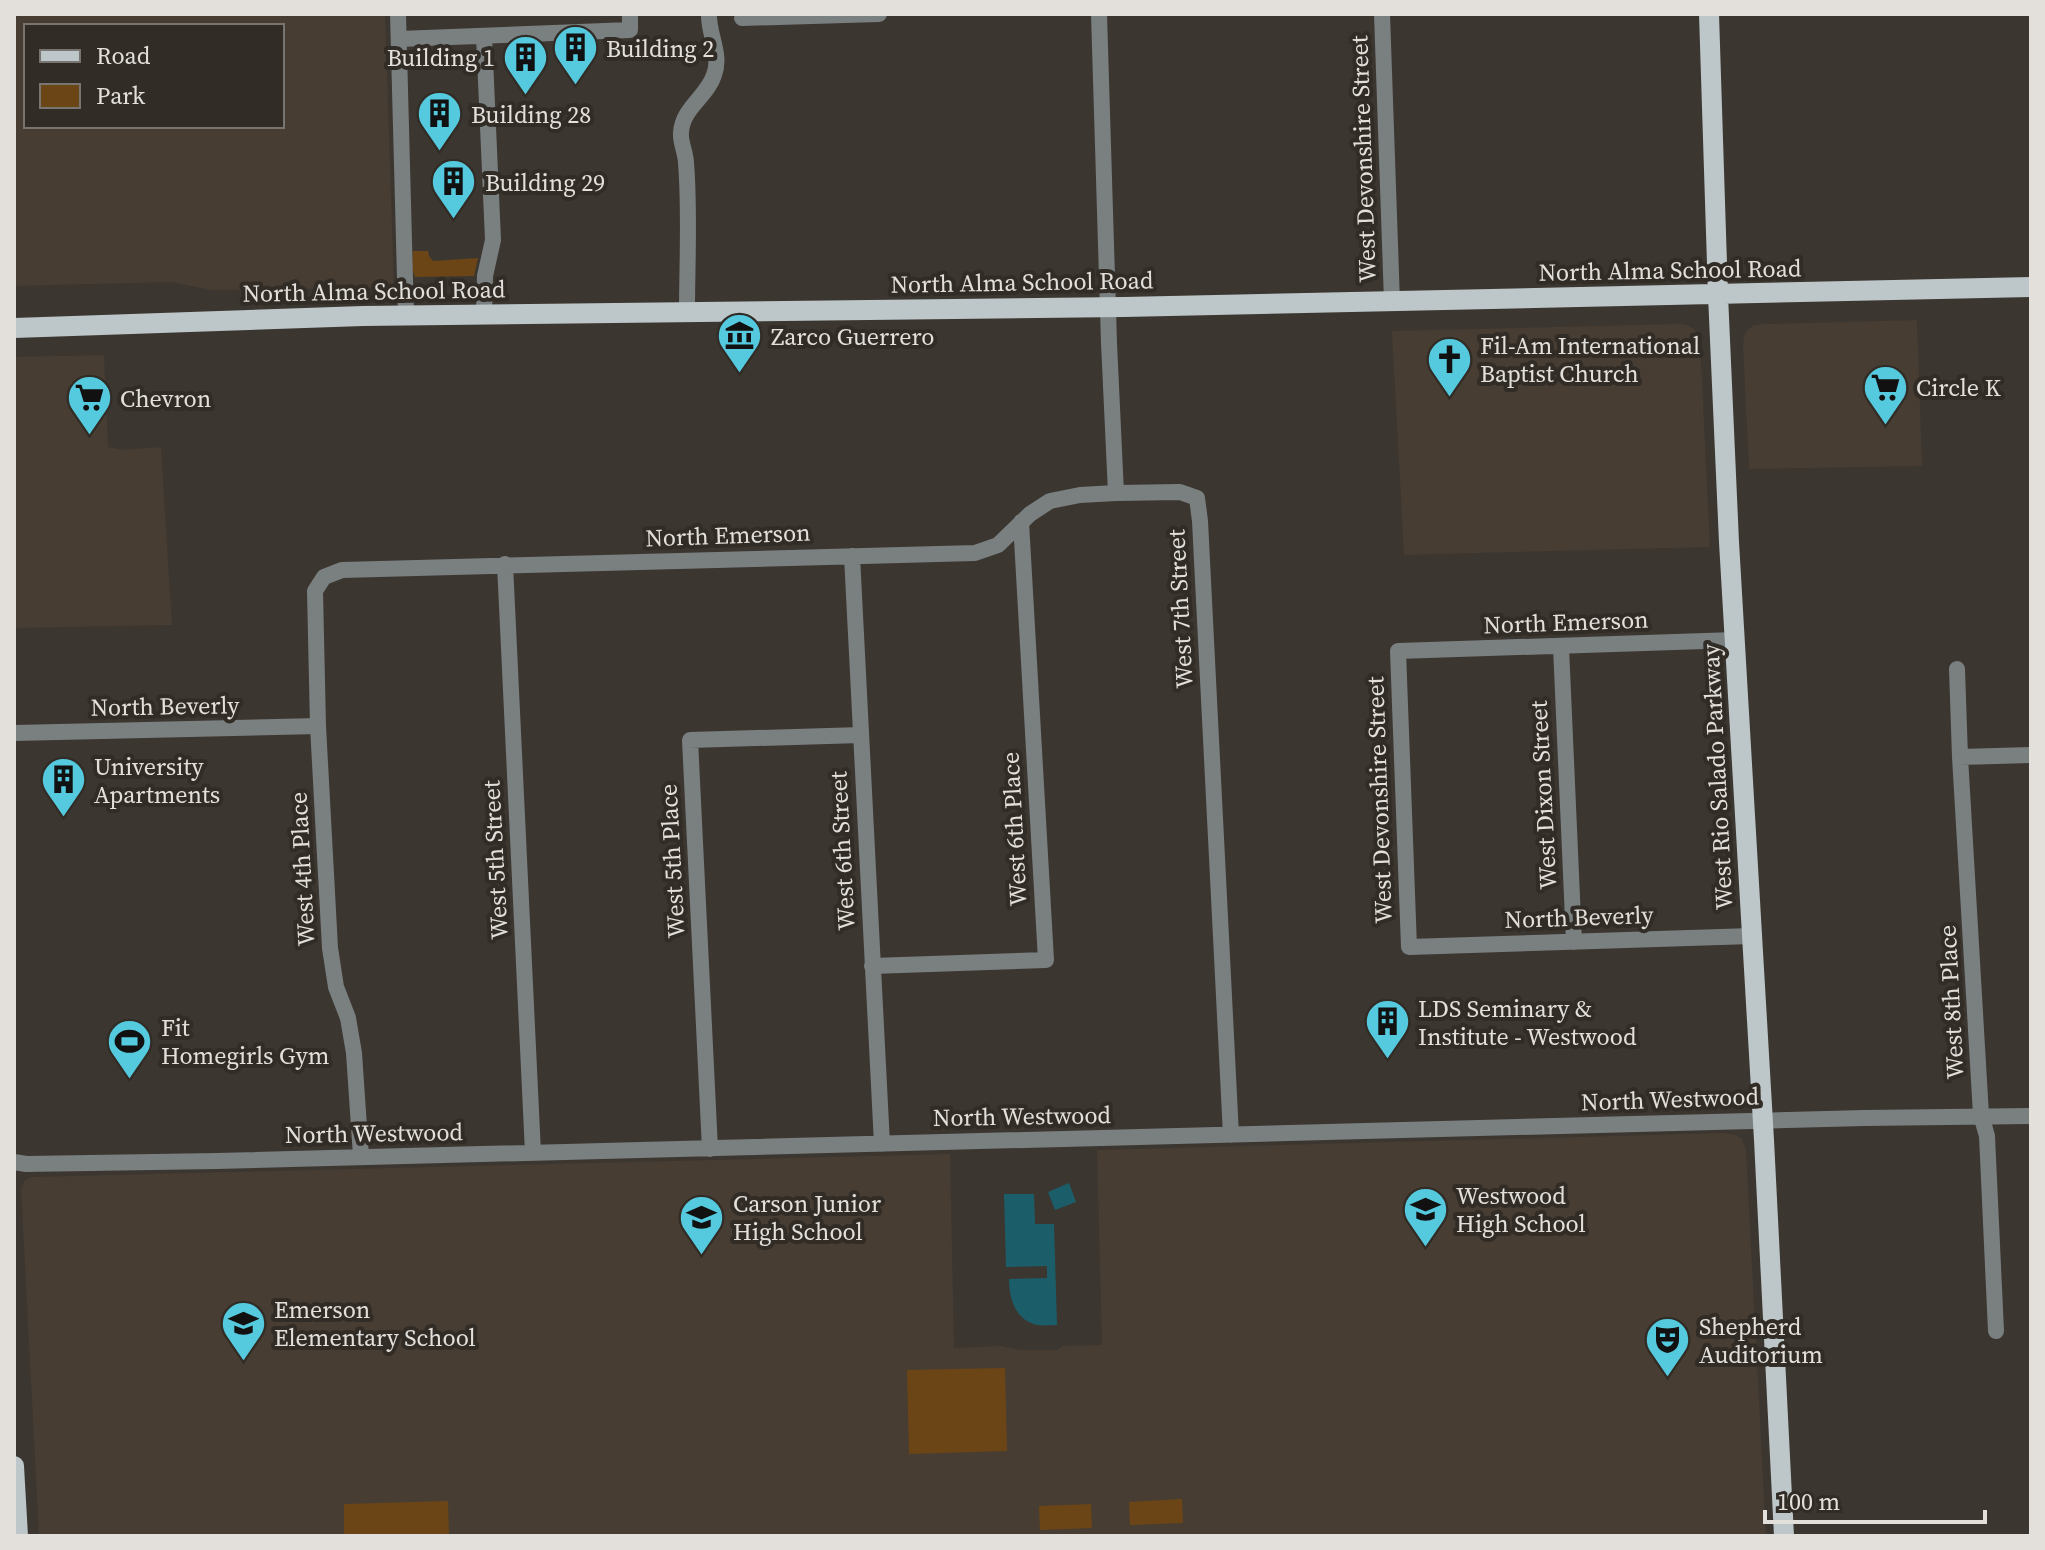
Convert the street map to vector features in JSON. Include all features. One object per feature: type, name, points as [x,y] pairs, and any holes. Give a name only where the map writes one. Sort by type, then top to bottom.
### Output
[{"type":"main road","name":"West Rio Salado Parkway","points":[[1709,14],[1718,295],[1735,640],[1784,1536]]},
{"type":"main road","name":"North Alma School Road","points":[[14,328],[484,314],[1109,307],[2031,287]]},
{"type":"main road","points":[[14,1466],[18,1536]]},
{"type":"street","points":[[398,14],[406,316]]},
{"type":"street","points":[[687,312],[686,161],[680,133],[685,115],[708,90],[716,72],[716,47],[709,14]]},
{"type":"street","points":[[742,18],[879,14]]},
{"type":"street","points":[[1099,14],[1116,493]]},
{"type":"street","name":"West Devonshire Street","points":[[1382,14],[1392,302]]},
{"type":"street","points":[[399,39],[484,36],[630,22]]},
{"type":"street","points":[[484,36],[493,240],[485,276],[484,314]]},
{"type":"street","name":"West 7th Street","points":[[1116,493],[1180,492],[1197,498],[1231,1135]]},
{"type":"street","name":"North Emerson","points":[[324,577],[342,570],[975,553],[998,545],[1030,514],[1050,501],[1116,493]]},
{"type":"street","name":"West 6th Place","points":[[872,966],[1046,960],[1021,522]]},
{"type":"street","name":"West 6th Street","points":[[852,556],[882,1144]]},
{"type":"street","name":"West 5th Street","points":[[505,564],[533,1153]]},
{"type":"street","name":"West 4th Place","points":[[324,577],[315,591],[318,726],[330,948],[336,987],[348,1018],[354,1053],[361,1156]]},
{"type":"street","name":"North Emerson","points":[[1398,651],[1735,640]]},
{"type":"street","name":"West Dixon Street","points":[[1561,647],[1574,942]]},
{"type":"street","name":"West Devonshire Street","points":[[1398,651],[1409,947]]},
{"type":"street","name":"West 8th Place","points":[[1957,669],[1981,1115],[1987,1136],[1996,1331]]},
{"type":"street","name":"North Beverly","points":[[14,733],[318,726]]},
{"type":"street","name":"West 5th Place","points":[[710,1149],[690,740],[861,735]]},
{"type":"street","points":[[1960,757],[2031,755]]},
{"type":"street","name":"North Beverly","points":[[1409,947],[1752,936]]},
{"type":"street","name":"North Westwood","points":[[14,1162],[126,1163],[2031,1116]]},
{"type":"shaded area","points":[[14,14],[385,14],[394,288],[210,290],[172,282],[14,286]]},
{"type":"shaded area","points":[[1917,320],[1922,466],[1749,469],[1743,346],[1747,330],[1754,325],[1765,324]]},
{"type":"shaded area","points":[[1690,326],[1697,332],[1700,341],[1710,547],[1404,555],[1392,331]]},
{"type":"shaded area","points":[[104,355],[108,447],[123,450],[161,447],[172,625],[14,628],[14,357]]},
{"type":"shaded area","points":[[1724,1133],[1742,1139],[1746,1150],[1766,1536],[39,1536],[21,1188],[25,1180],[32,1177],[950,1154],[954,1348],[1000,1346],[1020,1350],[1057,1350],[1063,1346],[1102,1345],[1097,1150]]},
{"type":"green space","points":[[413,251],[428,251],[433,261],[478,258],[474,276],[415,277]]},
{"type":"green space","points":[[1005,1368],[1007,1451],[909,1454],[907,1370]]},
{"type":"green space","points":[[1182,1499],[1183,1523],[1130,1525],[1129,1502]]},
{"type":"green space","points":[[448,1501],[449,1536],[344,1536],[344,1504]]},
{"type":"green space","points":[[1091,1504],[1092,1528],[1040,1530],[1039,1506]]},
{"type":"water","points":[[1069,1183],[1076,1202],[1055,1210],[1048,1192]]},
{"type":"water","points":[[1004,1194],[1034,1194],[1035,1224],[1054,1224],[1057,1325],[1029,1322],[1015,1307],[1009,1279],[1047,1278],[1047,1266],[1006,1267]]},
{"type":"place","name":"Building 2","points":[[575,87]]},
{"type":"place","name":"Building 1","points":[[526,96]]},
{"type":"place","name":"Building 28","points":[[440,153]]},
{"type":"place","name":"Building 29","points":[[454,221]]},
{"type":"place","name":"Zarco Guerrero","points":[[740,375]]},
{"type":"place","name":"Fil-Am International Baptist Church","points":[[1449,398]]},
{"type":"place","name":"Circle K","points":[[1885,426]]},
{"type":"place","name":"Chevron","points":[[89,437]]},
{"type":"place","name":"University Apartments","points":[[63,819]]},
{"type":"place","name":"LDS Seminary & Institute - Westwood","points":[[1387,1061]]},
{"type":"place","name":"Fit Homegirls Gym","points":[[130,1080]]},
{"type":"place","name":"Westwood High School","points":[[1425,1248]]},
{"type":"place","name":"Carson Junior High School","points":[[702,1256]]},
{"type":"place","name":"Emerson Elementary School","points":[[243,1362]]},
{"type":"place","name":"Shepherd Auditorium","points":[[1668,1379]]}]
